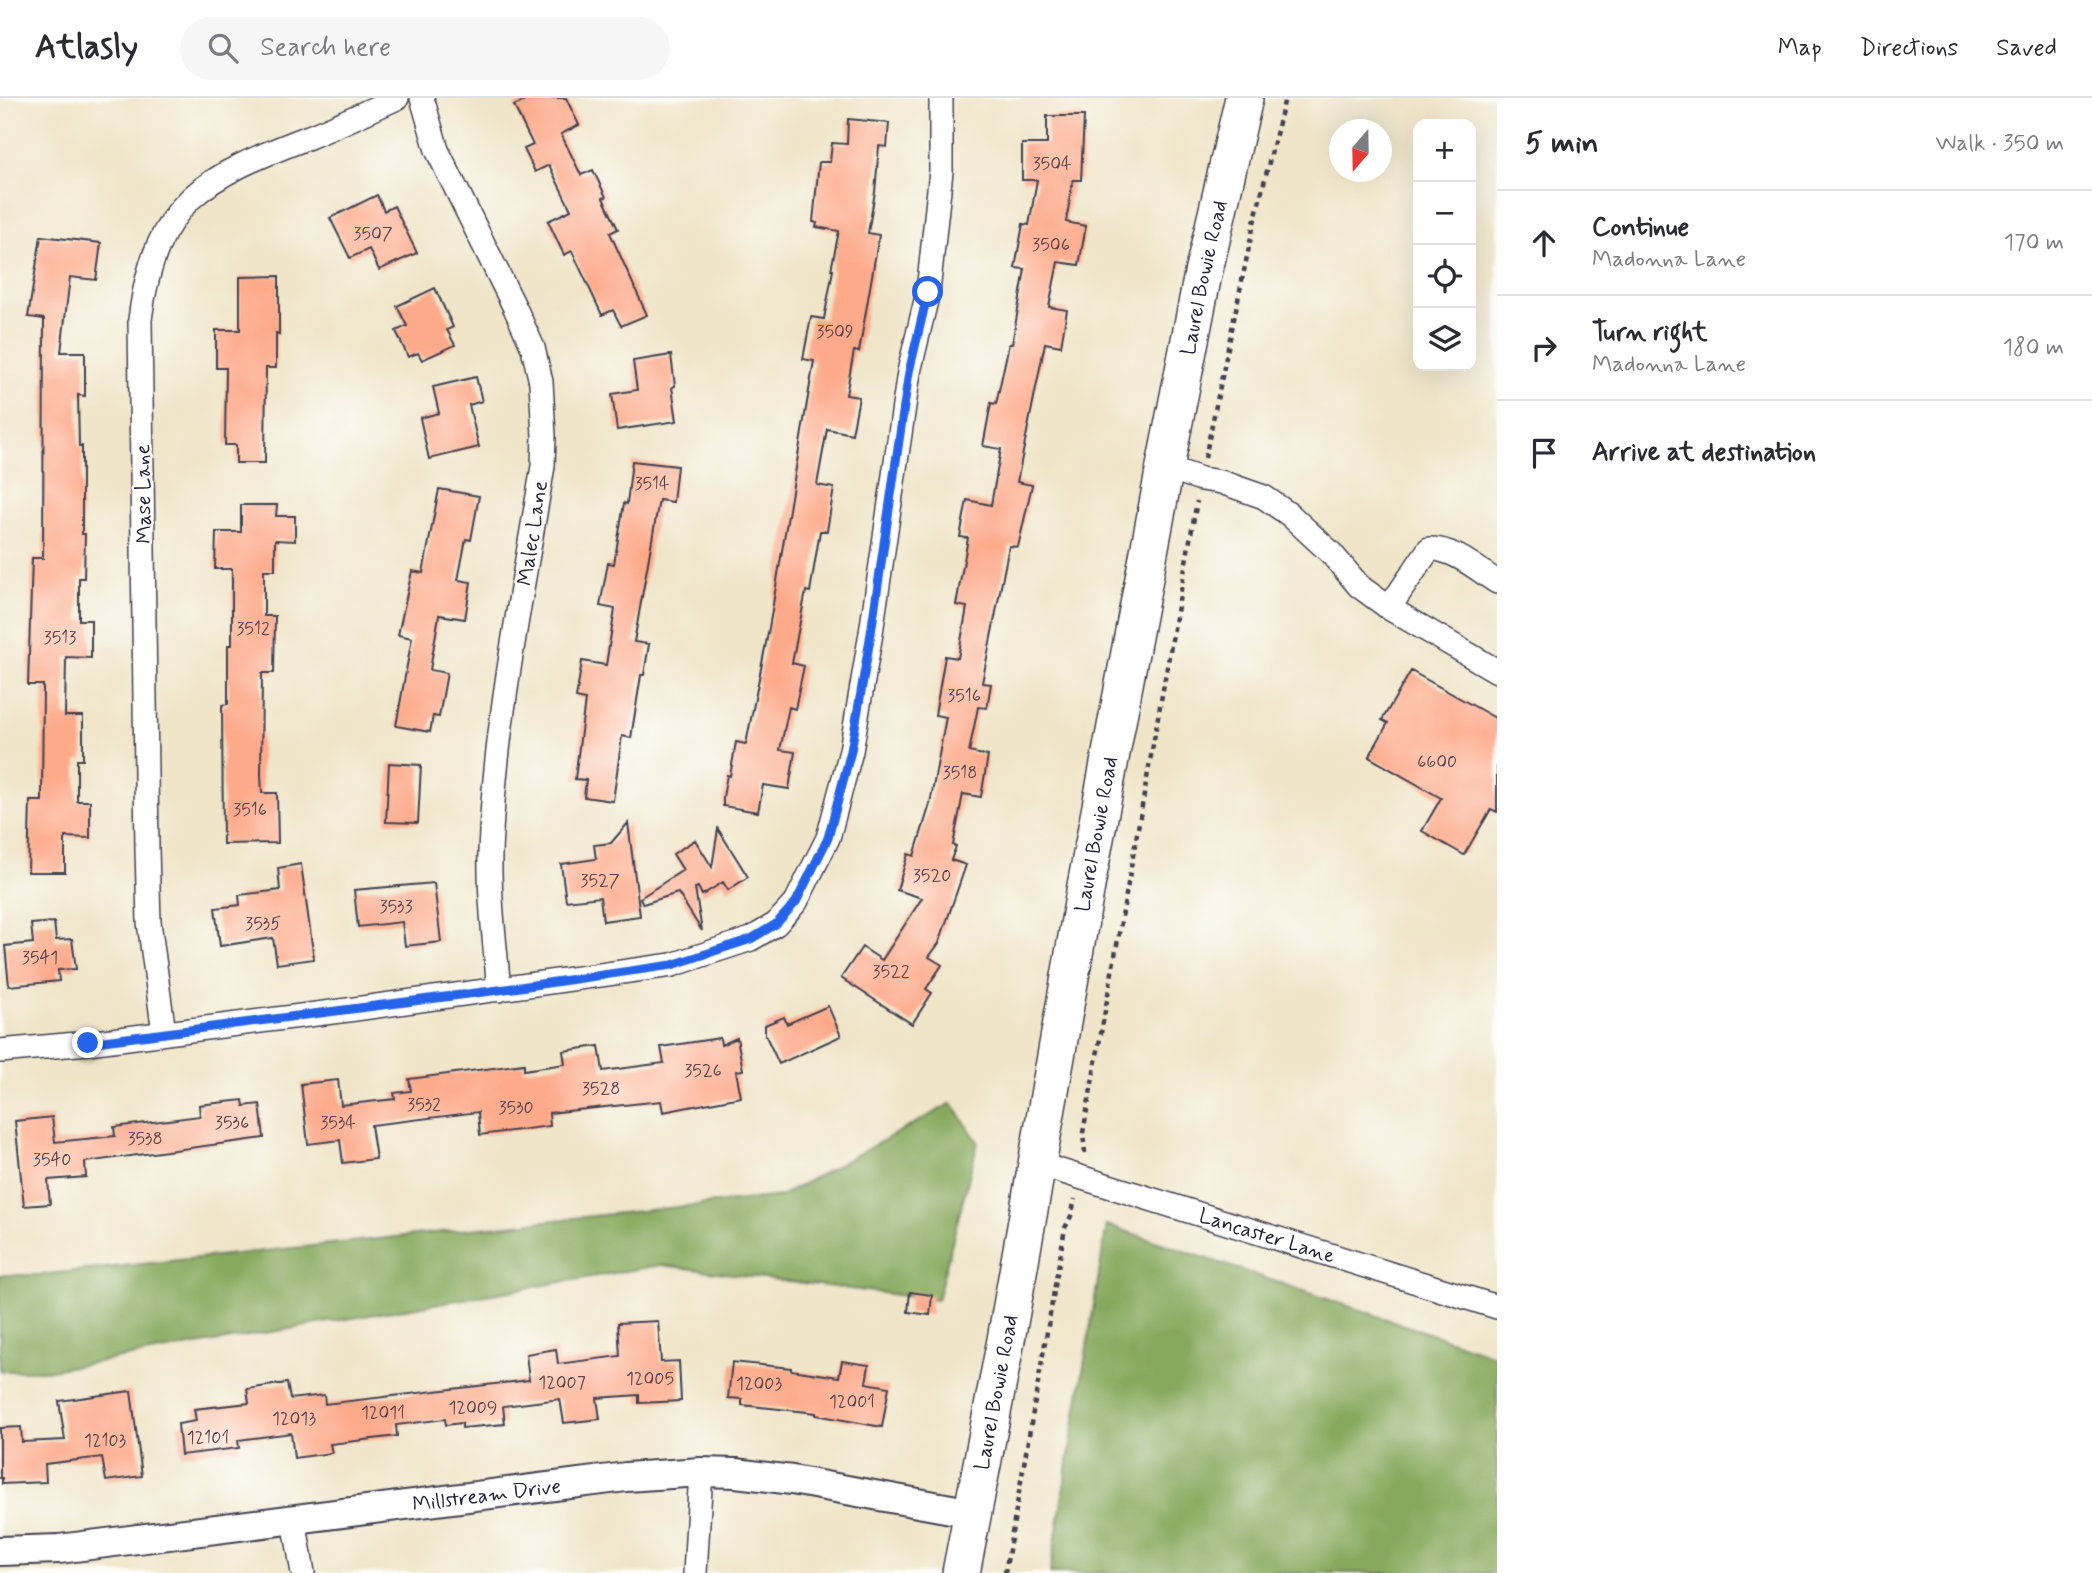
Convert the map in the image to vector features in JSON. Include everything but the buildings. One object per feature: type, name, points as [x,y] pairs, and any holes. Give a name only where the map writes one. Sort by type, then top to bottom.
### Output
[{"type":"main road","name":"Laurel Bowie Road","points":[[961,1573],[1165,467],[1203,274],[1244,98]]},
{"type":"street","name":"Mase Lane","points":[[164,1034],[149,922],[140,333],[143,299],[160,242],[175,215],[194,193],[222,174],[260,156],[397,98]]},
{"type":"street","name":"Malec Lane","points":[[422,98],[437,150],[516,310],[533,348],[541,382],[543,466],[506,690],[490,854],[491,904],[499,990]]},
{"type":"street","points":[[0,1051],[164,1034],[672,965],[751,939],[776,924],[796,902],[828,838],[851,751],[909,372],[928,292],[941,171],[941,98]]},
{"type":"street","points":[[1165,467],[1201,479],[1221,482],[1265,498],[1290,514],[1331,552],[1359,586],[1389,608],[1497,671]]},
{"type":"street","points":[[1389,608],[1429,549],[1450,554],[1497,582]]},
{"type":"street","name":"Lancaster Lane","points":[[1038,1164],[1497,1307]]},
{"type":"street","points":[[695,1573],[701,1472]]},
{"type":"street","name":"Millstream Drive","points":[[0,1551],[59,1549],[626,1477],[701,1472],[792,1480],[973,1513]]},
{"type":"street","points":[[294,1519],[303,1573]]},
{"type":"path","points":[[1005,1573],[1065,1228],[1071,1216],[1086,1149],[1083,1133],[1201,479],[1254,223],[1285,98]]},
{"type":"green space","points":[[952,1103],[978,1142],[937,1300],[661,1265],[45,1371],[0,1371],[0,1275],[39,1275],[781,1196]]},
{"type":"green space","points":[[1107,1225],[1497,1356],[1497,1573],[1050,1573]]},
{"type":"route","points":[[88,1043],[672,965],[751,939],[776,924],[796,902],[828,838],[851,751],[909,372],[928,292]]}]
